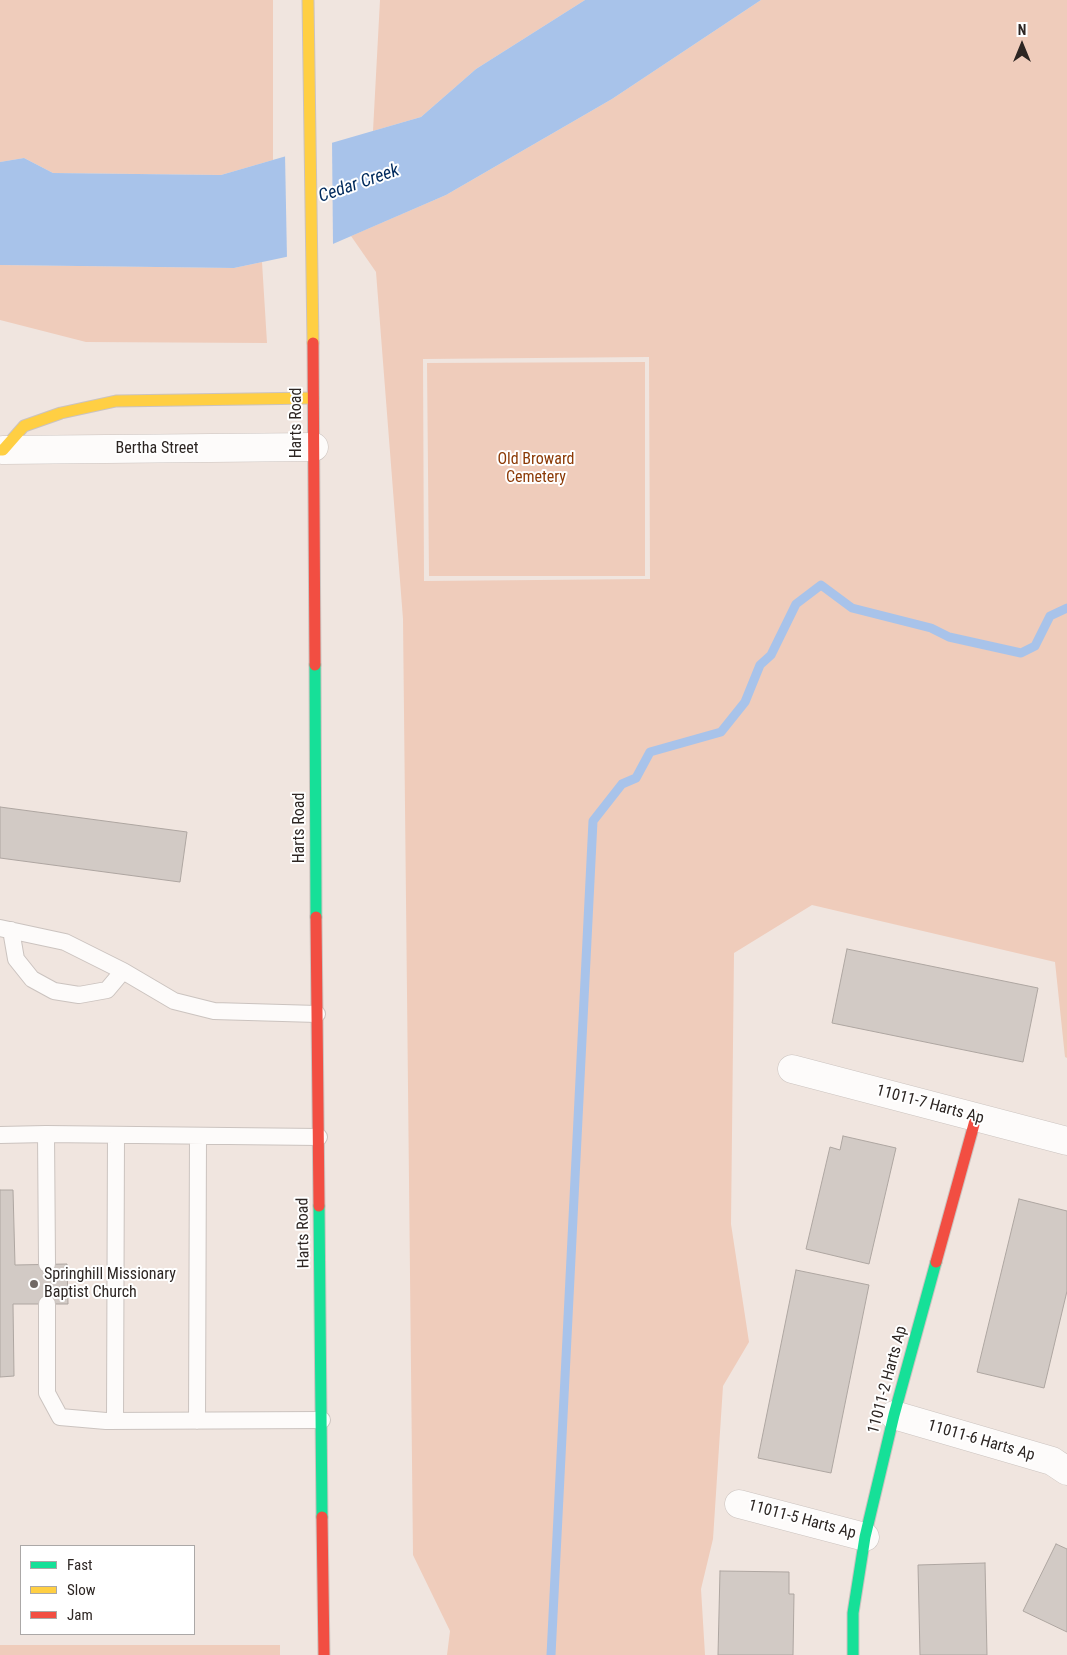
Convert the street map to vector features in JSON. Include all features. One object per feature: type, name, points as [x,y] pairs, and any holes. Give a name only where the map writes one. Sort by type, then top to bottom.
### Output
[{"type":"street","name":"Harts Road","points":[[308,0],[313,274],[317,1014],[324,1655]]},
{"type":"street","points":[[1,450],[24,426],[61,413],[116,401],[314,398]]},
{"type":"street","name":"Bertha Street","points":[[1,450],[314,447]]},
{"type":"street","name":"11011-7 Harts Ap","points":[[792,1069],[1067,1141]]},
{"type":"street","name":"11011-2 Harts Ap","points":[[853,1655],[853,1614],[865,1537],[894,1415],[976,1117]]},
{"type":"street","name":"11011-6 Harts Ap","points":[[894,1415],[1052,1461],[1067,1470]]},
{"type":"street","name":"11011-5 Harts Ap","points":[[739,1504],[865,1537]]},
{"type":"lane","points":[[6,929],[16,959],[32,979],[54,991],[79,995],[107,990],[123,971]]},
{"type":"lane","points":[[6,929],[65,942],[123,971],[174,1001],[214,1011],[317,1014]]},
{"type":"lane","points":[[46,1134],[48,1264]]},
{"type":"lane","points":[[0,1135],[319,1137]]},
{"type":"lane","points":[[115,1421],[116,1135]]},
{"type":"lane","points":[[197,1421],[198,1136]]},
{"type":"lane","points":[[48,1304],[48,1393],[60,1417],[115,1421],[322,1420]]},
{"type":"green space","points":[[0,0],[273,0],[273,160],[221,175],[53,173],[24,158],[0,162]]},
{"type":"green space","points":[[380,0],[585,0],[476,69],[421,117],[373,131]]},
{"type":"green space","points":[[761,0],[1067,0],[1067,1058],[1065,1057],[1055,962],[812,905],[734,953],[731,1224],[749,1342],[723,1386],[713,1539],[701,1589],[705,1655],[447,1655],[450,1631],[413,1555],[403,619],[376,272],[351,236],[446,195],[612,99]],"holes":[[[649,357],[650,579],[424,581],[423,359]]]},
{"type":"green space","points":[[262,262],[267,343],[86,342],[0,320],[0,265],[234,268]]},
{"type":"green space","name":"Old Broward Cemetery","points":[[645,362],[645,576],[429,576],[427,363]]},
{"type":"green space","points":[[0,1645],[280,1645],[280,1655],[0,1655]]},
{"type":"water","name":"Cedar Creek","points":[[585,0],[761,0],[612,99],[446,195],[319,250],[234,268],[0,265],[0,162],[24,158],[53,173],[221,175],[421,117],[476,69]]},
{"type":"pier","points":[[332,140],[333,246],[320,252],[287,259],[285,154]]},
{"type":"building","points":[[0,807],[187,832],[180,882],[0,858]]},
{"type":"building","points":[[847,949],[1038,988],[1023,1062],[832,1023]]},
{"type":"building","points":[[843,1136],[896,1148],[869,1264],[806,1249],[830,1147],[840,1150]]},
{"type":"building","name":"Springhill Missionary Baptist Church","points":[[0,1190],[13,1190],[15,1265],[67,1264],[68,1304],[13,1304],[14,1376],[0,1377]]},
{"type":"building","points":[[1019,1199],[1067,1211],[1067,1291],[1044,1388],[977,1372]]},
{"type":"building","points":[[796,1270],[869,1285],[831,1473],[758,1458]]},
{"type":"building","points":[[1056,1544],[1067,1549],[1067,1632],[1023,1611]]},
{"type":"building","points":[[985,1563],[987,1655],[920,1655],[918,1565]]},
{"type":"building","points":[[720,1571],[789,1572],[789,1594],[794,1594],[793,1655],[718,1655]]},
{"type":"waterway","points":[[551,1655],[593,821],[622,784],[636,778],[650,752],[721,732],[745,702],[760,665],[771,655],[796,604],[821,585],[852,608],[931,628],[949,637],[1021,653],[1035,646],[1050,616],[1067,608]]},
{"type":"traffic: fast","points":[[315,665],[316,917]]},
{"type":"traffic: fast","points":[[319,1206],[322,1517]]},
{"type":"traffic: fast","points":[[853,1655],[853,1613],[865,1537],[894,1415],[936,1262]]},
{"type":"traffic: slow","points":[[308,0],[313,343]]},
{"type":"traffic: slow","points":[[0,450],[3,450],[24,426],[61,413],[116,401],[313,398]]},
{"type":"traffic: jam","points":[[313,343],[315,665]]},
{"type":"traffic: jam","points":[[316,917],[319,1206]]},
{"type":"traffic: jam","points":[[936,1262],[976,1117]]},
{"type":"traffic: jam","points":[[322,1517],[324,1655]]},
{"type":"place","name":"Springhill Missionary Baptist Church","points":[[34,1284]]}]
